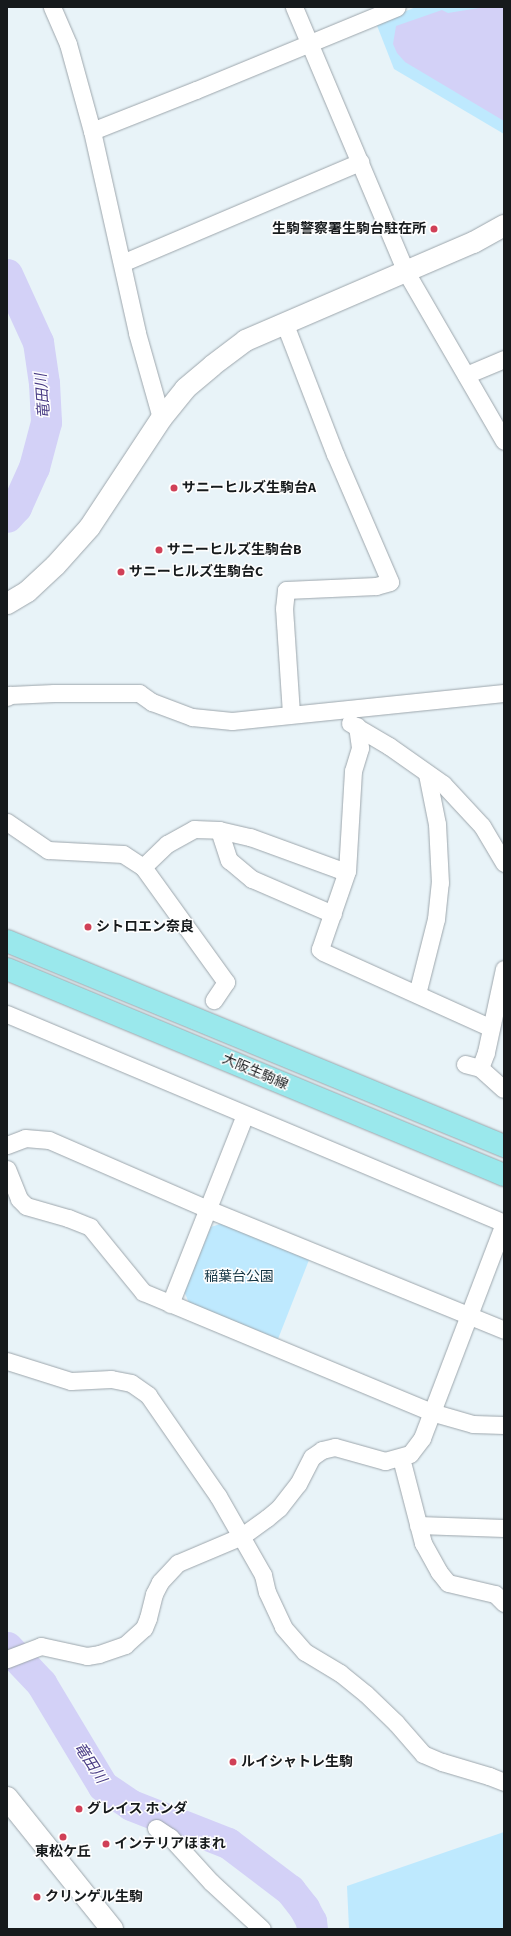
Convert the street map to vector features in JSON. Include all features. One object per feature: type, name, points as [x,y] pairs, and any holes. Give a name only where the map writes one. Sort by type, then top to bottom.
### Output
[{"type":"main road","name":"大阪生駒線","points":[[7,941],[504,1146]]},
{"type":"main road","name":"大阪生駒線","points":[[7,968],[504,1175]]},
{"type":"main road","points":[[7,1798],[112,1929]]},
{"type":"street","points":[[54,7],[68,44],[92,131],[137,333],[161,418]]},
{"type":"street","points":[[294,7],[406,272],[504,441]]},
{"type":"street","points":[[92,131],[397,7]]},
{"type":"street","points":[[122,263],[360,162]]},
{"type":"street","points":[[7,603],[27,591],[55,565],[89,527],[161,418],[185,388],[244,340],[406,272],[473,242],[504,225]]},
{"type":"street","points":[[284,322],[335,454],[390,582],[376,586],[286,590],[284,608],[291,714]]},
{"type":"street","points":[[466,375],[504,359]]},
{"type":"street","points":[[7,697],[10,695],[54,692],[82,694],[125,692],[139,693],[152,702],[192,716],[232,721],[504,693]]},
{"type":"street","points":[[319,711],[357,726],[443,784],[456,796],[482,826],[504,863]]},
{"type":"street","points":[[357,726],[360,748],[353,771],[347,871],[320,949],[323,952],[491,1028]]},
{"type":"street","points":[[416,994],[436,919],[440,883],[437,824],[427,774]]},
{"type":"street","points":[[7,822],[48,850],[123,854],[143,867],[226,982],[214,1000]]},
{"type":"street","points":[[143,867],[166,844],[194,829],[219,830],[250,837],[347,871]]},
{"type":"street","points":[[219,830],[229,860],[252,878],[333,914]]},
{"type":"street","points":[[503,1089],[472,1066],[486,1052],[504,969]]},
{"type":"street","points":[[7,1014],[504,1223],[422,1438],[410,1454],[385,1461],[335,1447],[322,1450],[312,1457],[298,1484],[279,1508],[242,1536],[178,1563],[160,1582],[154,1594],[144,1628],[125,1645],[99,1654],[87,1656],[41,1646],[7,1659]]},
{"type":"street","points":[[170,1304],[246,1115]]},
{"type":"street","points":[[7,1145],[25,1138],[48,1140],[208,1209],[504,1330]]},
{"type":"street","points":[[7,1169],[19,1199],[26,1206],[68,1218],[90,1227],[143,1292],[431,1412],[473,1424],[504,1425]]},
{"type":"street","points":[[7,1361],[71,1381],[111,1379],[131,1384],[148,1395],[210,1485],[242,1536],[263,1575],[267,1592],[283,1627],[305,1652],[340,1674],[366,1694],[396,1723],[423,1754],[442,1762],[504,1782]]},
{"type":"street","points":[[400,1458],[424,1543],[436,1566],[448,1583],[495,1594],[504,1603]]},
{"type":"street","points":[[418,1525],[504,1528]]},
{"type":"street","points":[[156,1828],[170,1837],[211,1882],[262,1929]]},
{"type":"green space","points":[[416,7],[504,7],[504,134],[394,69],[376,23]]},
{"type":"green space","name":"稲葉台公園","points":[[223,1223],[309,1260],[278,1339],[189,1303],[184,1291],[211,1227]]},
{"type":"green space","points":[[504,1832],[504,1929],[349,1929],[347,1886]]},
{"type":"shaded area","points":[[485,7],[504,7],[504,121],[405,62],[397,53],[393,44],[396,26],[442,10],[448,13]]},
{"type":"waterway","name":"竜田川","points":[[7,274],[38,342],[44,383],[46,422],[34,467],[16,507],[7,517]]},
{"type":"waterway","name":"竜田川","points":[[7,1647],[41,1683],[103,1786],[131,1805],[228,1843],[290,1890],[304,1908],[311,1921],[312,1929]]},
{"type":"place","name":"生駒警察署生駒台駐在所","points":[[434,229]]},
{"type":"place","name":"サニーヒルズ生駒台A","points":[[174,488]]},
{"type":"place","name":"サニーヒルズ生駒台B","points":[[159,550]]},
{"type":"place","name":"サニーヒルズ生駒台C","points":[[121,572]]},
{"type":"place","name":"シトロエン奈良","points":[[88,927]]},
{"type":"place","name":"ルイシャトレ生駒","points":[[233,1762]]},
{"type":"place","name":"グレイス ホンダ","points":[[79,1809]]},
{"type":"place","name":"東松ケ丘","points":[[63,1837]]},
{"type":"place","name":"インテリアほまれ","points":[[106,1844]]},
{"type":"place","name":"クリンゲル生駒","points":[[37,1897]]}]
